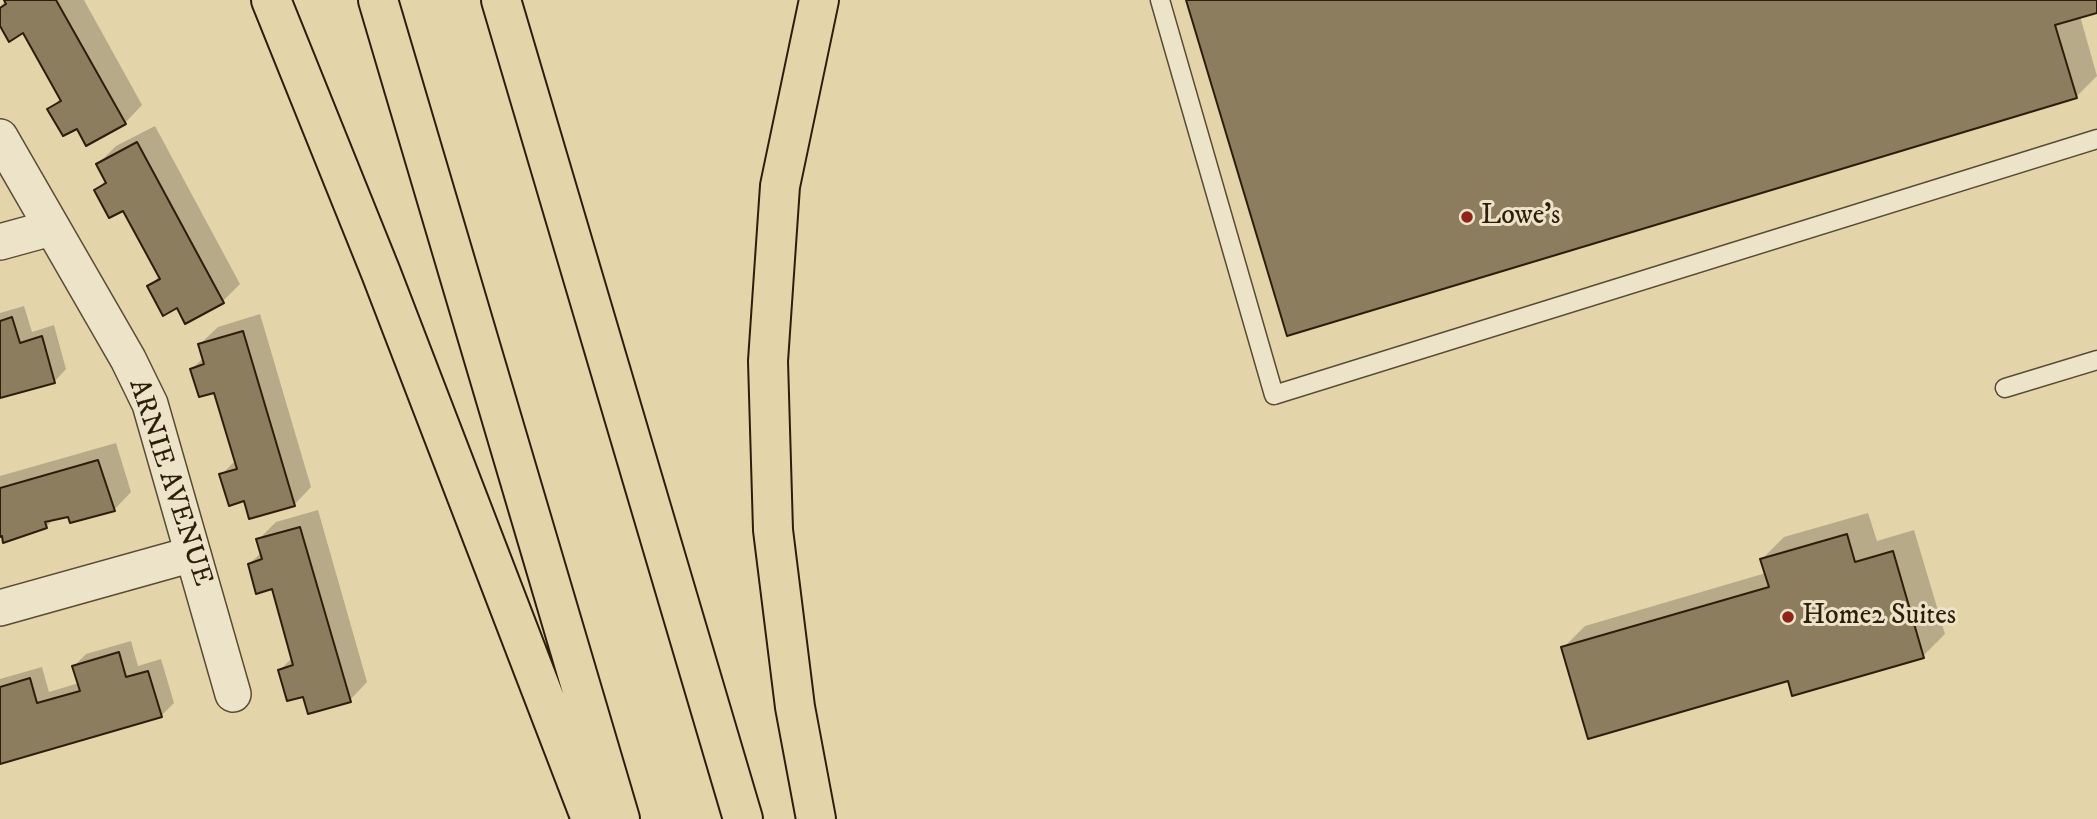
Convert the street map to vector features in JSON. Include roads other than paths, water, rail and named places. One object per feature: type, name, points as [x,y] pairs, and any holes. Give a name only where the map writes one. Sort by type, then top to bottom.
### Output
[{"type":"highway","points":[[271,0],[376,261],[591,819]]},
{"type":"highway","points":[[378,0],[621,819]]},
{"type":"highway","points":[[501,0],[743,819]]},
{"type":"highway","points":[[816,819],[794,707],[773,530],[768,361],[780,186],[819,0]]},
{"type":"street","name":"ARNIE AVENUE","points":[[0,137],[128,359],[150,404],[233,694]]},
{"type":"street","points":[[0,242],[51,228]]},
{"type":"street","points":[[0,608],[193,554]]},
{"type":"lane","points":[[1160,0],[1274,395],[2097,139]]},
{"type":"lane","points":[[2005,388],[2097,360]]},
{"type":"place","name":"Lowe's","points":[[1467,217]]},
{"type":"place","name":"Home2 Suites","points":[[1788,617]]}]
